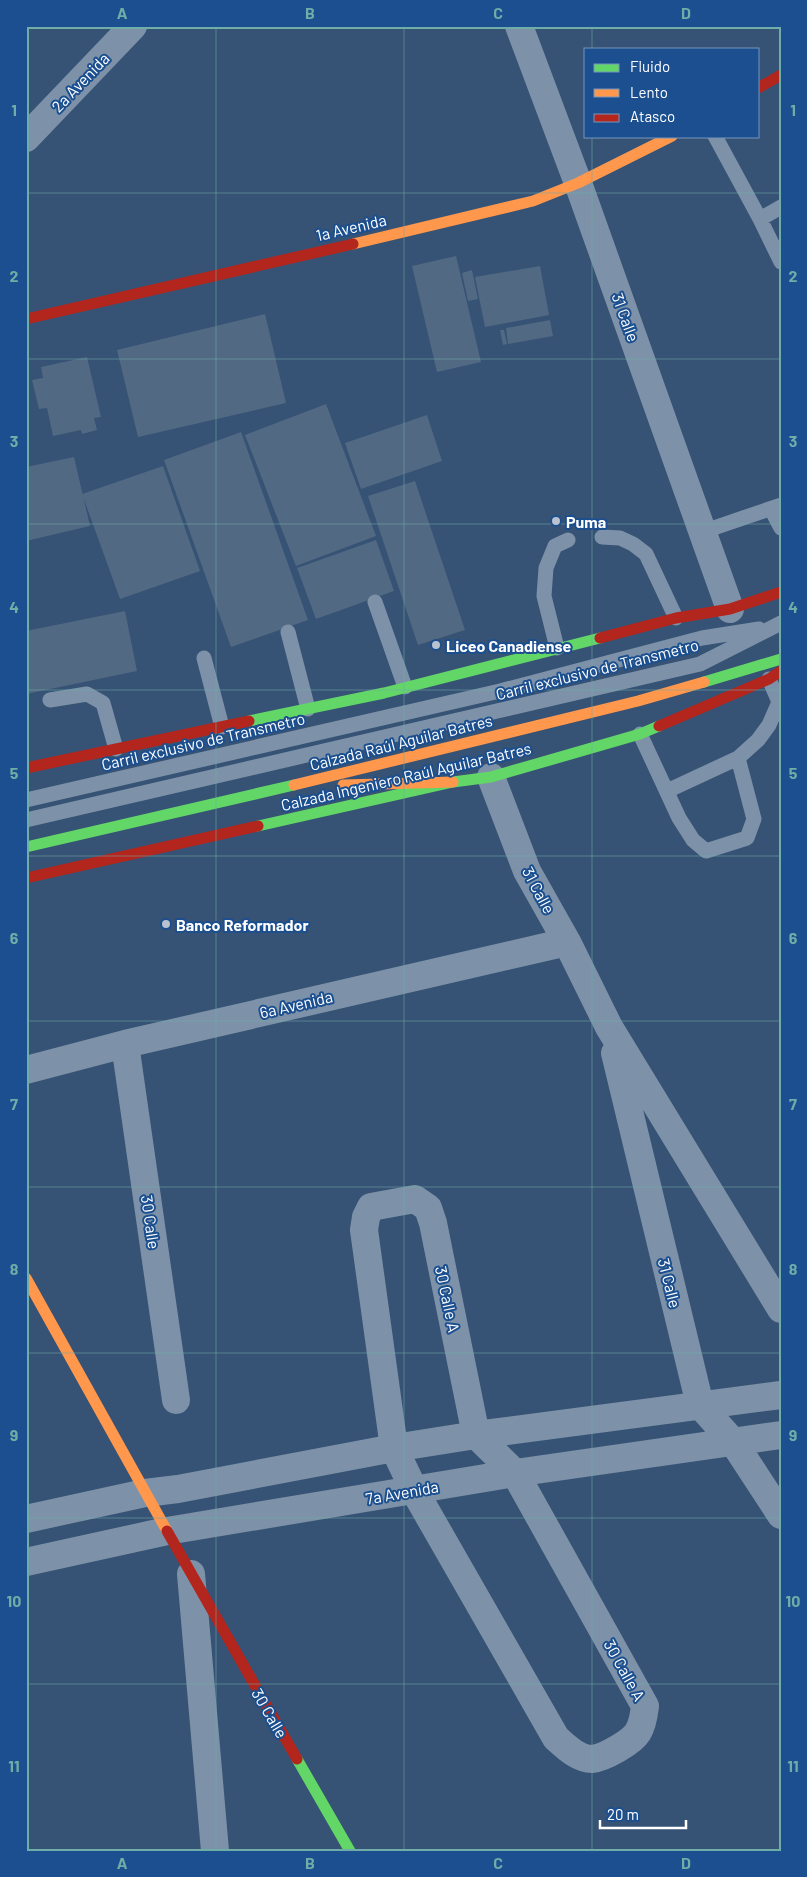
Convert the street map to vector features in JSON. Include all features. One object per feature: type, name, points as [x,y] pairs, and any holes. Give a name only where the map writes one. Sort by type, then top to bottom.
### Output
[{"type":"main road","points":[[760,87],[781,75]]},
{"type":"main road","name":"1a Avenida","points":[[26,319],[533,201],[578,183],[668,138]]},
{"type":"main road","points":[[26,768],[405,687],[676,618],[730,609],[781,592]]},
{"type":"main road","name":"Calzada Raúl Aguilar Batres","points":[[26,847],[291,786],[638,701],[781,659]]},
{"type":"main road","name":"Calzada Ingeniero Raúl Aguilar Batres","points":[[26,878],[453,782],[491,776],[640,734],[704,708],[775,675]]},
{"type":"main road","points":[[291,786],[453,782]]},
{"type":"main road","name":"30 Calle","points":[[26,1278],[167,1532],[350,1851]]},
{"type":"street","name":"2a Avenida","points":[[26,138],[133,26]]},
{"type":"street","name":"31 Calle","points":[[518,26],[578,183],[730,609]]},
{"type":"street","name":"31 Calle","points":[[491,776],[527,871],[567,942],[609,1027],[781,1310]]},
{"type":"street","name":"6a Avenida","points":[[26,1070],[125,1044],[567,942]]},
{"type":"street","name":"31 Calle","points":[[609,1027],[700,1405],[734,1443],[781,1515]]},
{"type":"street","name":"30 Calle","points":[[125,1044],[176,1400]]},
{"type":"street","name":"30 Calle A","points":[[415,1199],[428,1208],[433,1223],[476,1435],[515,1473],[645,1706],[644,1717],[638,1732],[630,1741],[602,1757],[591,1759],[582,1757],[569,1750],[556,1738],[414,1490],[394,1448],[364,1230],[366,1217],[372,1208],[415,1199]]},
{"type":"street","points":[[26,1519],[145,1493],[178,1489],[394,1448],[476,1435],[781,1395]]},
{"type":"street","name":"7a Avenida","points":[[26,1562],[167,1532],[515,1473],[781,1435]]},
{"type":"street","name":"30 Calle","points":[[191,1574],[215,1851]]},
{"type":"lane","points":[[716,138],[781,262]]},
{"type":"lane","points":[[760,219],[781,207]]},
{"type":"lane","points":[[702,532],[776,507],[781,528]]},
{"type":"lane","points":[[602,537],[620,538],[633,544],[646,554],[676,618]]},
{"type":"lane","points":[[557,648],[544,596],[546,568],[554,546],[568,540]]},
{"type":"lane","points":[[375,602],[405,687]]},
{"type":"lane","name":"Carril exclusivo de Transmetro","points":[[26,800],[500,691],[702,638],[777,625]]},
{"type":"lane","name":"Carril exclusivo de Transmetro","points":[[26,820],[700,664],[777,625]]},
{"type":"lane","points":[[288,632],[308,709]]},
{"type":"lane","points":[[204,658],[222,727]]},
{"type":"lane","points":[[667,791],[738,758],[758,740],[769,726],[779,702],[775,675]]},
{"type":"lane","points":[[50,700],[87,694],[103,703],[116,749]]},
{"type":"lane","points":[[640,734],[679,818],[693,840],[706,851],[747,838],[754,819],[738,758]]},
{"type":"building","points":[[456,256],[481,362],[437,372],[412,266]]},
{"type":"building","points":[[540,266],[549,315],[485,327],[475,277]]},
{"type":"building","points":[[472,270],[478,299],[468,301],[462,273]]},
{"type":"building","points":[[265,314],[286,403],[138,437],[117,350]]},
{"type":"building","points":[[550,320],[553,336],[508,344],[506,328]]},
{"type":"building","points":[[500,330],[504,330],[507,344],[503,345]]},
{"type":"building","points":[[87,357],[101,417],[94,418],[97,430],[82,434],[81,430],[53,436],[47,408],[39,409],[32,380],[43,378],[41,367]]},
{"type":"building","points":[[326,404],[376,536],[296,566],[245,435]]},
{"type":"building","points":[[427,415],[442,461],[361,489],[345,443]]},
{"type":"building","points":[[241,432],[308,620],[231,647],[164,460]]},
{"type":"building","points":[[74,457],[90,526],[26,541],[26,467]]},
{"type":"building","points":[[163,466],[200,571],[120,599],[82,494]]},
{"type":"building","points":[[415,481],[465,630],[418,645],[368,496]]},
{"type":"building","points":[[376,540],[394,591],[316,619],[297,568]]},
{"type":"building","points":[[125,611],[137,671],[26,694],[26,631]]},
{"type":"traffic: fast","points":[[249,721],[384,693],[600,638]]},
{"type":"traffic: fast","points":[[704,682],[781,659]]},
{"type":"traffic: fast","points":[[258,826],[453,782],[491,777],[640,734],[659,726]]},
{"type":"traffic: fast","points":[[26,847],[294,785]]},
{"type":"traffic: fast","points":[[297,1759],[350,1851]]},
{"type":"traffic: slow","points":[[353,244],[533,201],[578,183],[668,138]]},
{"type":"traffic: slow","points":[[294,785],[638,701],[704,682]]},
{"type":"traffic: slow","points":[[343,785],[453,782]]},
{"type":"traffic: slow","points":[[26,1278],[167,1531]]},
{"type":"traffic: jam","points":[[760,87],[781,75]]},
{"type":"traffic: jam","points":[[26,319],[353,244]]},
{"type":"traffic: jam","points":[[600,638],[676,618],[730,609],[781,592]]},
{"type":"traffic: jam","points":[[659,726],[769,679],[781,671]]},
{"type":"traffic: jam","points":[[26,768],[249,721]]},
{"type":"traffic: jam","points":[[26,878],[258,826]]},
{"type":"traffic: jam","points":[[167,1531],[297,1759]]},
{"type":"place","name":"Puma","points":[[556,521]]},
{"type":"place","name":"Liceo Canadiense","points":[[436,645]]},
{"type":"place","name":"Banco Reformador","points":[[166,924]]}]
